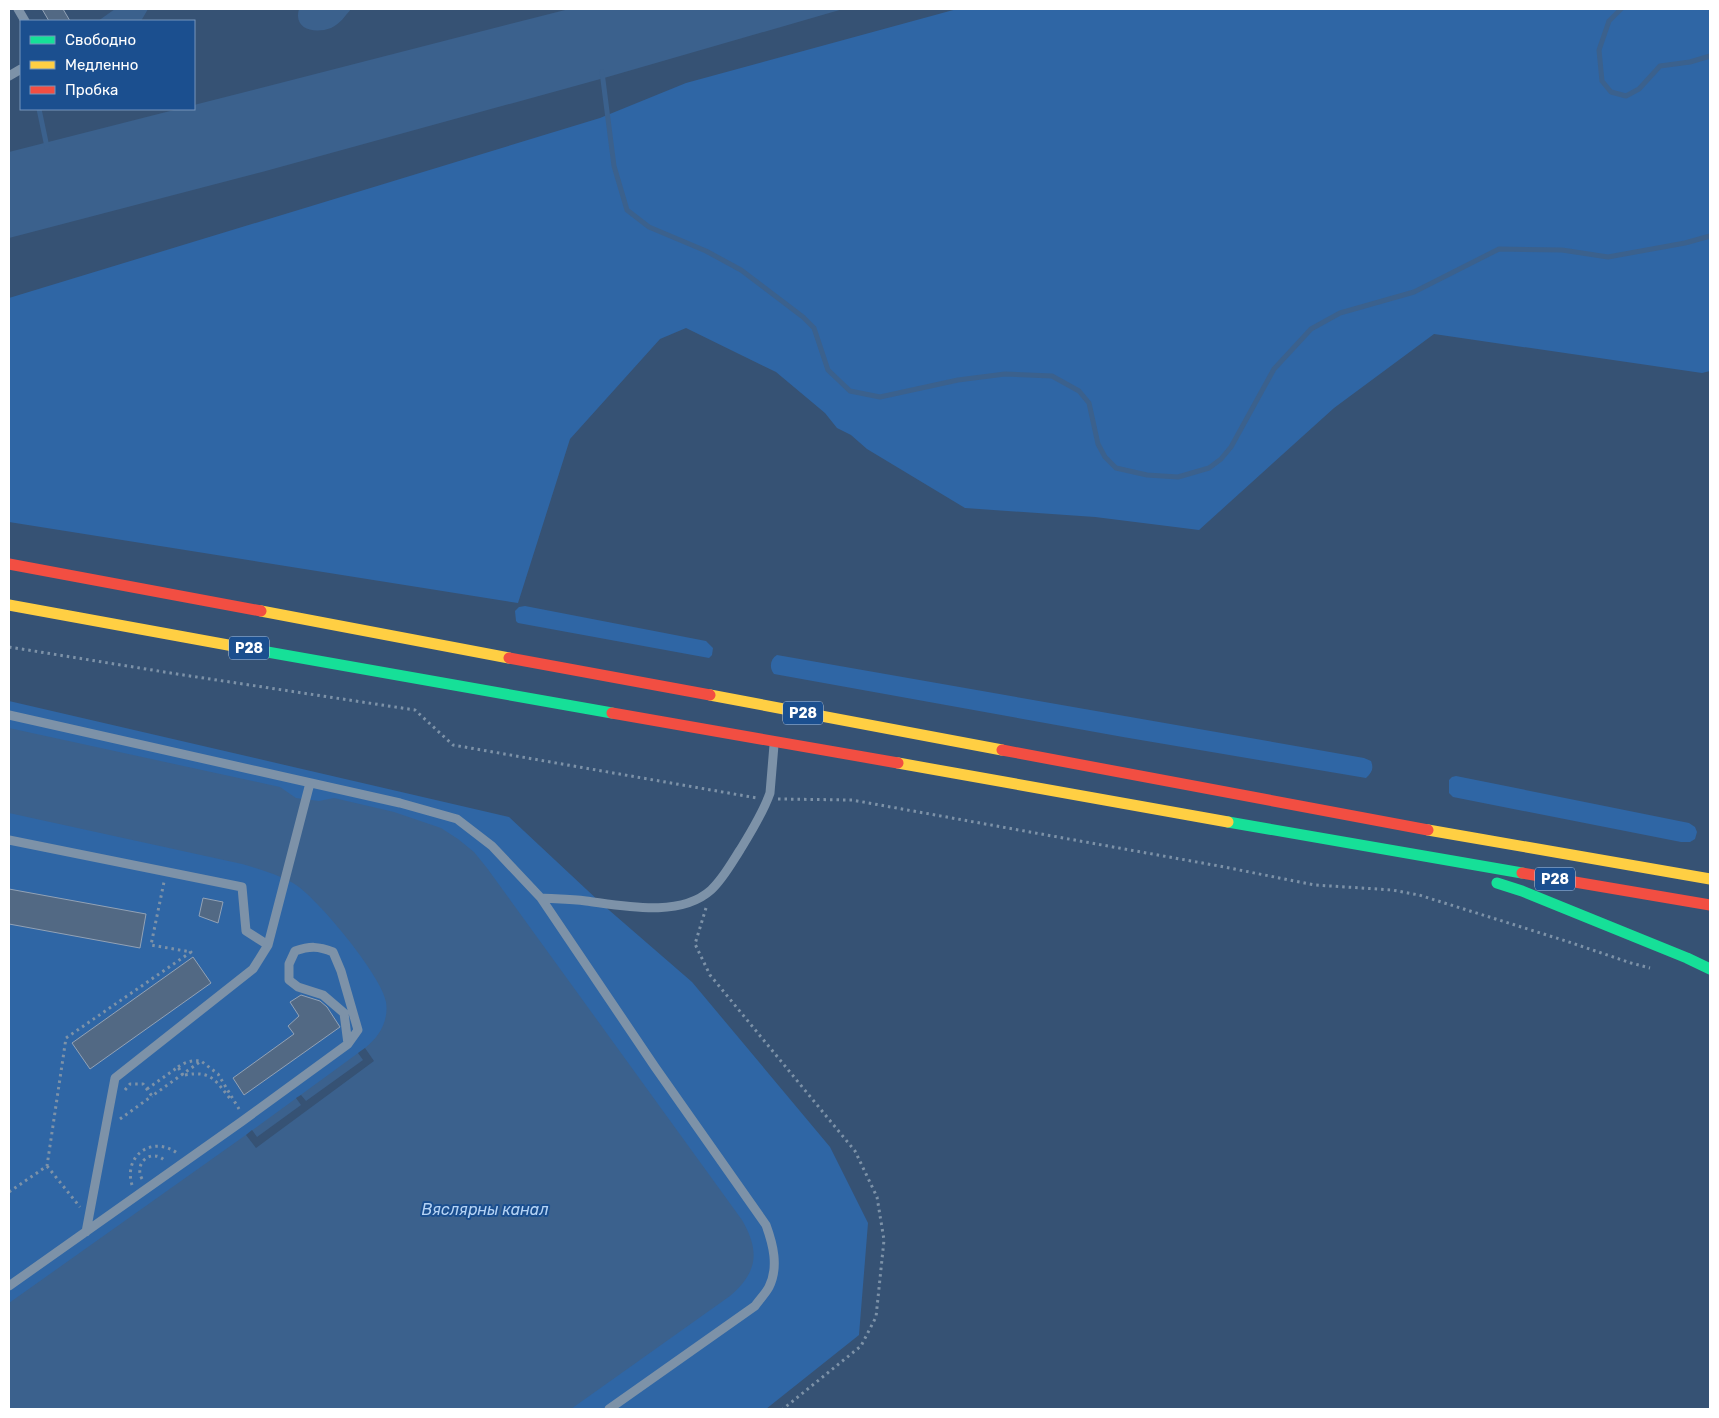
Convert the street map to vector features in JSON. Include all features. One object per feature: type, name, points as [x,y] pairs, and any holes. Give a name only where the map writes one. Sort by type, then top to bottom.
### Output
[{"type":"highway","name":"Р28","points":[[9,564],[1490,841],[1710,879]]},
{"type":"highway","name":"Р28","points":[[9,605],[1400,853],[1710,905]]},
{"type":"highway","points":[[1400,853],[1522,891],[1710,969]]},
{"type":"lane","points":[[18,9],[25,20]]},
{"type":"lane","points":[[9,76],[20,70]]},
{"type":"lane","points":[[9,715],[309,785],[400,803],[457,819],[492,846],[541,898],[655,1067],[766,1225],[772,1243],[774,1266],[770,1286],[755,1306],[609,1409]]},
{"type":"lane","points":[[541,898],[585,901],[621,907],[661,909],[695,901],[711,891],[726,872],[752,829],[770,793],[774,742]]},
{"type":"lane","points":[[86,1232],[115,1078],[253,969],[268,945],[309,785]]},
{"type":"lane","points":[[9,840],[242,887],[246,930],[268,945]]},
{"type":"lane","points":[[9,1286],[348,1044],[358,1030],[341,971],[333,952],[309,946],[295,951],[290,964],[289,980],[298,987],[323,995],[344,1013],[348,1044]]},
{"type":"path","points":[[9,647],[186,676],[415,710],[453,745],[767,800],[852,800],[1315,885],[1392,890],[1419,895],[1657,970]]},
{"type":"path","points":[[9,1192],[47,1166],[66,1038],[191,952],[151,945],[166,872]]},
{"type":"path","points":[[711,891],[695,944],[710,976],[854,1151],[877,1197],[884,1240],[876,1317],[862,1346],[783,1409]]},
{"type":"path","points":[[146,1089],[183,1063],[194,1060],[201,1061],[218,1074],[239,1109]]},
{"type":"path","points":[[120,1111],[119,1120],[201,1061]]},
{"type":"path","points":[[178,1066],[183,1075]]},
{"type":"path","points":[[183,1075],[198,1073],[211,1076],[239,1109]]},
{"type":"path","points":[[123,1094],[130,1084],[142,1084],[152,1096]]},
{"type":"path","points":[[231,1115],[239,1109]]},
{"type":"path","points":[[133,1186],[130,1171],[136,1156],[142,1151],[148,1147],[164,1146],[178,1153],[158,1168]]},
{"type":"path","points":[[126,1191],[142,1179],[140,1166],[145,1158],[154,1155],[159,1156],[166,1162]]},
{"type":"path","points":[[47,1166],[88,1217]]},
{"type":"shaded area","points":[[957,9],[1710,9],[1710,371],[1702,373],[1434,334],[1334,408],[1199,530],[1095,517],[965,508],[867,449],[851,435],[837,428],[825,413],[776,372],[686,328],[660,339],[570,439],[518,603],[9,522],[9,298],[600,118],[686,83]]},
{"type":"shaded area","points":[[525,606],[706,641],[713,648],[712,655],[709,658],[518,623],[515,611],[519,607]]},
{"type":"shaded area","points":[[777,655],[1364,758],[1371,761],[1372,768],[1366,778],[1123,737],[774,674],[771,664]]},
{"type":"shaded area","points":[[9,701],[509,817],[602,904],[692,982],[830,1147],[868,1223],[859,1335],[766,1409],[9,1409]]},
{"type":"shaded area","points":[[1456,776],[1689,823],[1695,827],[1697,832],[1695,839],[1690,842],[1681,842],[1453,797],[1449,793],[1449,780]]},
{"type":"water","points":[[115,9],[148,9],[142,20],[99,20]]},
{"type":"water","points":[[299,9],[351,9],[342,20],[331,28],[318,31],[302,26],[299,22]]},
{"type":"water","points":[[569,9],[843,9],[604,78],[262,172],[9,238],[9,152],[174,110],[195,110],[195,105]]},
{"type":"water","name":"Вяслярны канал","points":[[9,728],[280,787],[296,798],[319,801],[334,798],[394,812],[441,828],[458,839],[474,852],[487,868],[742,1220],[752,1242],[753,1251],[751,1270],[746,1278],[730,1296],[571,1409],[9,1409],[9,1303],[365,1048],[379,1034],[387,1009],[382,990],[361,956],[317,903],[293,883],[268,872],[242,864],[9,813]]},
{"type":"pier","points":[[365,1048],[374,1061],[256,1148],[246,1135],[252,1130],[257,1137],[301,1105],[296,1098],[301,1095],[306,1101],[363,1060],[358,1053]]},
{"type":"building","points":[[42,9],[63,9],[69,20],[48,20]]},
{"type":"building","points":[[9,889],[146,914],[140,948],[9,924]]},
{"type":"building","points":[[203,898],[223,902],[218,923],[199,916]]},
{"type":"building","points":[[193,957],[211,983],[90,1069],[72,1043]]},
{"type":"building","points":[[301,995],[320,1001],[327,1007],[340,1027],[244,1095],[233,1078],[294,1034],[288,1026],[299,1016],[290,1002]]},
{"type":"waterway","points":[[1621,9],[1609,21],[1599,50],[1602,81],[1611,92],[1626,96],[1639,89],[1660,66],[1690,62],[1710,56]]},
{"type":"waterway","points":[[602,72],[614,166],[627,210],[649,227],[706,251],[741,270],[803,317],[814,328],[828,370],[850,391],[880,397],[958,380],[1005,374],[1052,376],[1079,391],[1089,403],[1098,444],[1105,457],[1116,468],[1147,475],[1178,477],[1209,468],[1221,459],[1231,447],[1274,369],[1311,329],[1340,313],[1414,292],[1499,249],[1562,250],[1608,257],[1685,243],[1710,236]]},
{"type":"waterway","points":[[39,110],[47,147]]},
{"type":"traffic: fast","points":[[239,647],[612,713]]},
{"type":"traffic: fast","points":[[1228,822],[1522,873]]},
{"type":"traffic: fast","points":[[1497,883],[1522,891],[1710,969]]},
{"type":"traffic: slow","points":[[9,605],[239,647]]},
{"type":"traffic: slow","points":[[261,611],[509,658]]},
{"type":"traffic: slow","points":[[710,695],[1002,750]]},
{"type":"traffic: slow","points":[[898,763],[1228,822]]},
{"type":"traffic: slow","points":[[1428,830],[1710,879]]},
{"type":"traffic: jam","points":[[9,564],[261,611]]},
{"type":"traffic: jam","points":[[509,658],[710,695]]},
{"type":"traffic: jam","points":[[612,713],[898,763]]},
{"type":"traffic: jam","points":[[1002,750],[1428,830]]},
{"type":"traffic: jam","points":[[1522,873],[1710,905]]}]
